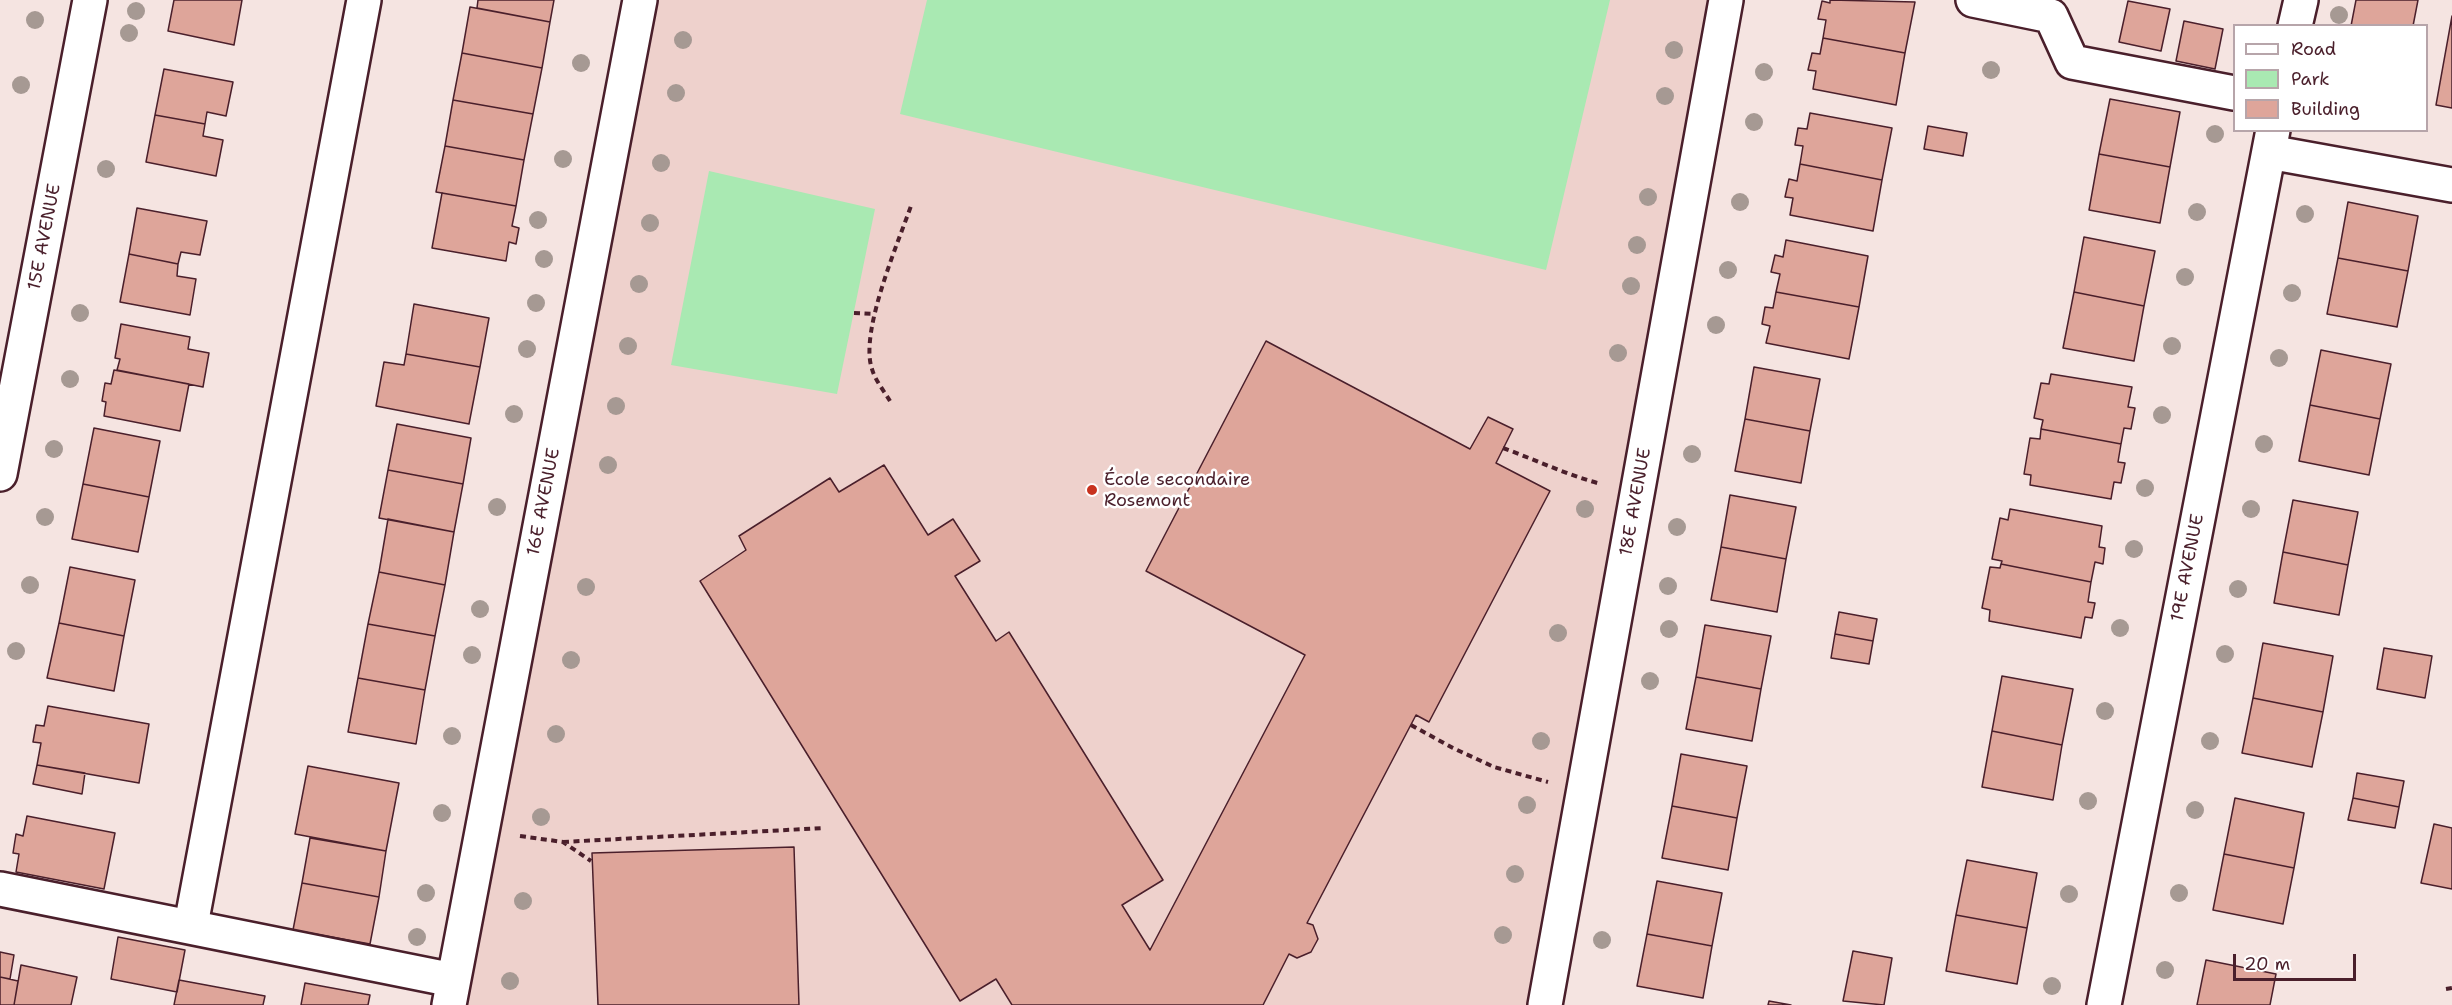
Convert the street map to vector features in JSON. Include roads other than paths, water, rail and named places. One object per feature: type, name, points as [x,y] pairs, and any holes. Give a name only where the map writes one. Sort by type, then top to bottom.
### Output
[{"type":"street","name":"15E AVENUE","points":[[0,474],[90,0]]},
{"type":"street","points":[[191,925],[364,0]]},
{"type":"street","name":"16E AVENUE","points":[[451,992],[640,0]]},
{"type":"street","name":"18E AVENUE","points":[[1545,1005],[1726,0]]},
{"type":"street","points":[[1973,0],[2051,16],[2072,62],[2233,93]]},
{"type":"street","points":[[2295,24],[2301,0]]},
{"type":"street","points":[[2271,141],[2452,185]]},
{"type":"street","name":"19E AVENUE","points":[[2104,1005],[2271,141]]},
{"type":"street","points":[[0,889],[191,925],[451,992]]},
{"type":"place","name":"École secondaire Rosemont","points":[[1092,490]]}]
